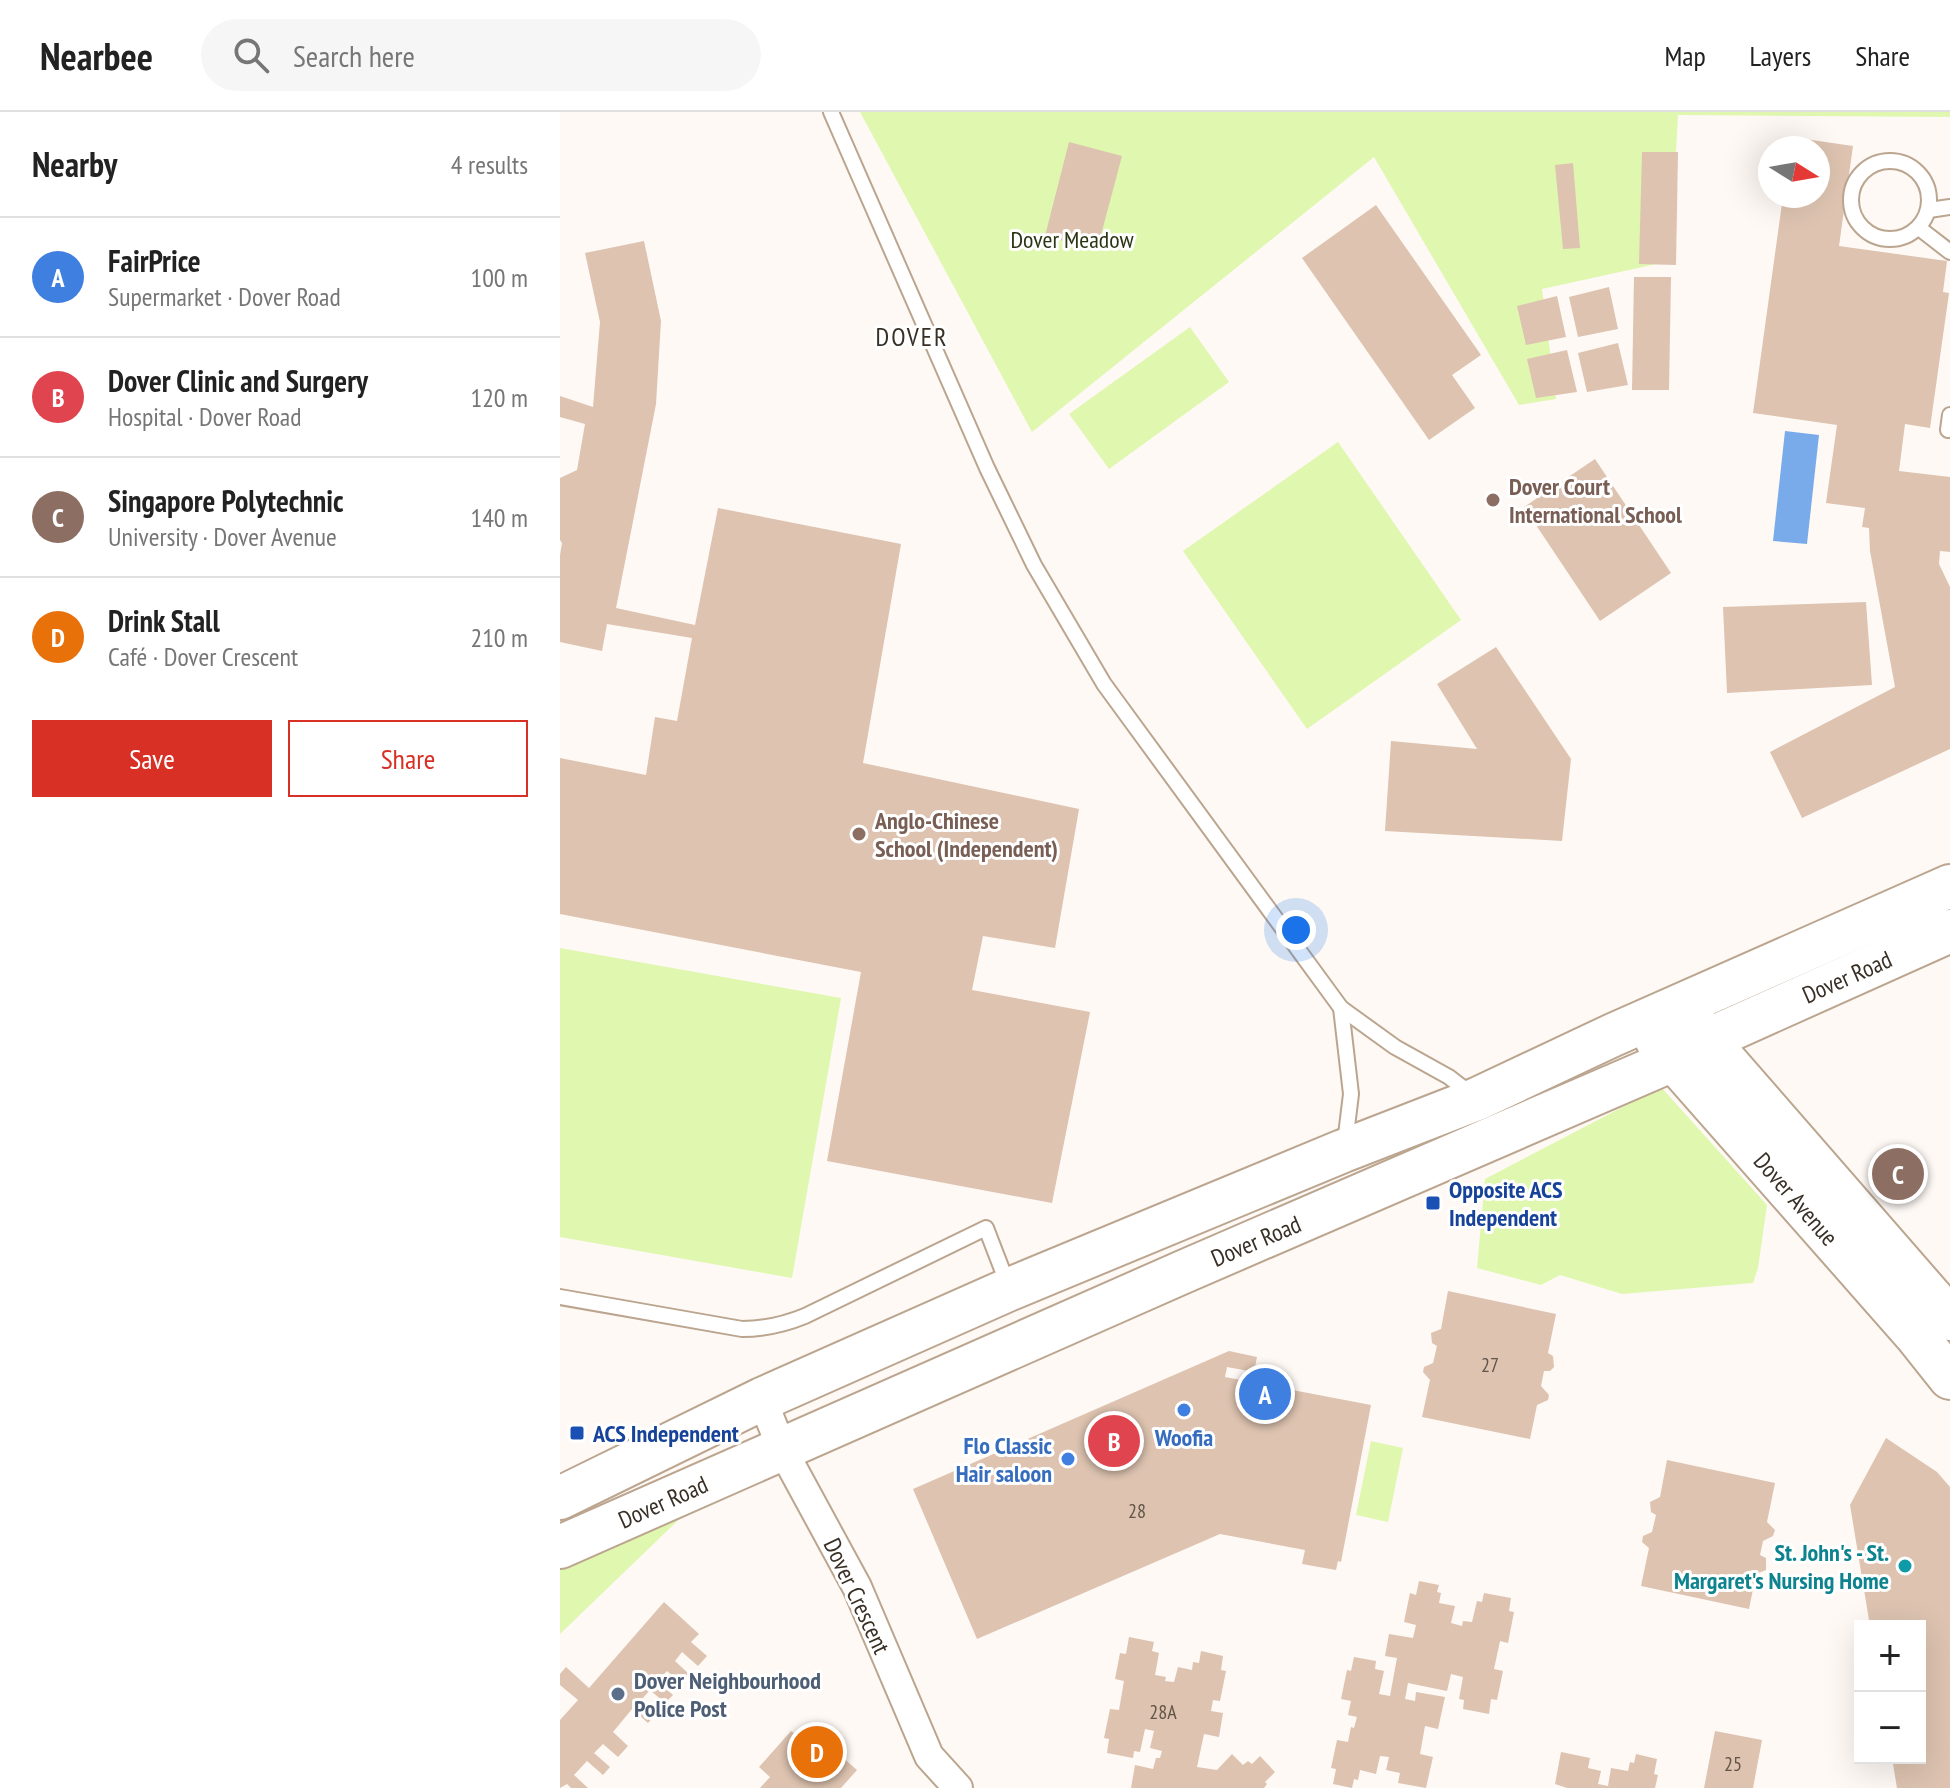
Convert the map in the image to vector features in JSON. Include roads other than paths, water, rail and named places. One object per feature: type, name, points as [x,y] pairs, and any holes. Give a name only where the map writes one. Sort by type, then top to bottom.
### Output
[{"type":"street","name":"Dover Road","points":[[560,1498],[762,1399],[1010,1289],[1477,1099],[1641,1022],[1950,886]]},
{"type":"street","name":"Dover Road","points":[[560,1547],[1690,1050],[1950,931]]},
{"type":"street","name":"Dover Avenue","points":[[1681,1004],[1690,1050],[1950,1378]]},
{"type":"street","name":"Dover Avenue","points":[[1641,1022],[1690,1050],[1950,1319]]},
{"type":"street","name":"Dover Crescent","points":[[762,1399],[782,1449],[857,1587],[929,1756],[958,1788]]},
{"type":"lane","points":[[831,112],[987,468],[1034,565],[1104,684],[1341,1008],[1395,1047],[1449,1077],[1477,1099]]},
{"type":"lane","points":[[1880,161],[1900,161],[1918,171],[1929,189],[1929,210],[1919,228],[1901,239],[1881,239],[1863,229],[1852,211],[1852,190],[1862,172],[1880,161]]},
{"type":"lane","points":[[1929,210],[1950,207]]},
{"type":"lane","points":[[1919,228],[1950,252]]},
{"type":"lane","points":[[1948,430],[1950,415]]},
{"type":"lane","points":[[1341,1008],[1351,1094],[1343,1151]]},
{"type":"lane","points":[[560,1297],[742,1329],[761,1329],[805,1316],[986,1228],[1010,1289]]},
{"type":"water","points":[[1785,431],[1819,435],[1807,544],[1773,541]]},
{"type":"place","name":"Dover Court International School","points":[[1493,500]]},
{"type":"place","name":"Anglo-Chinese School (Independent)","points":[[859,834]]},
{"type":"place","name":"Singapore Polytechnic","points":[[1898,1174]]},
{"type":"place","name":"Opposite ACS Independent","points":[[1433,1203]]},
{"type":"place","name":"FairPrice","points":[[1265,1394]]},
{"type":"place","name":"Woofia","points":[[1184,1410]]},
{"type":"place","name":"ACS Independent","points":[[577,1433]]},
{"type":"place","name":"Dover Clinic and Surgery","points":[[1114,1441]]},
{"type":"place","name":"Flo Classic Hair saloon","points":[[1068,1459]]},
{"type":"place","name":"St. John's - St. Margaret's Nursing Home","points":[[1905,1566]]},
{"type":"place","name":"Dover Neighbourhood Police Post","points":[[618,1694]]},
{"type":"place","name":"Drink Stall","points":[[817,1752]]},
{"type":"district","name":"DOVER","points":[[912,336]]},
{"type":"park label","name":"Dover Meadow","points":[[1072,239]]}]
